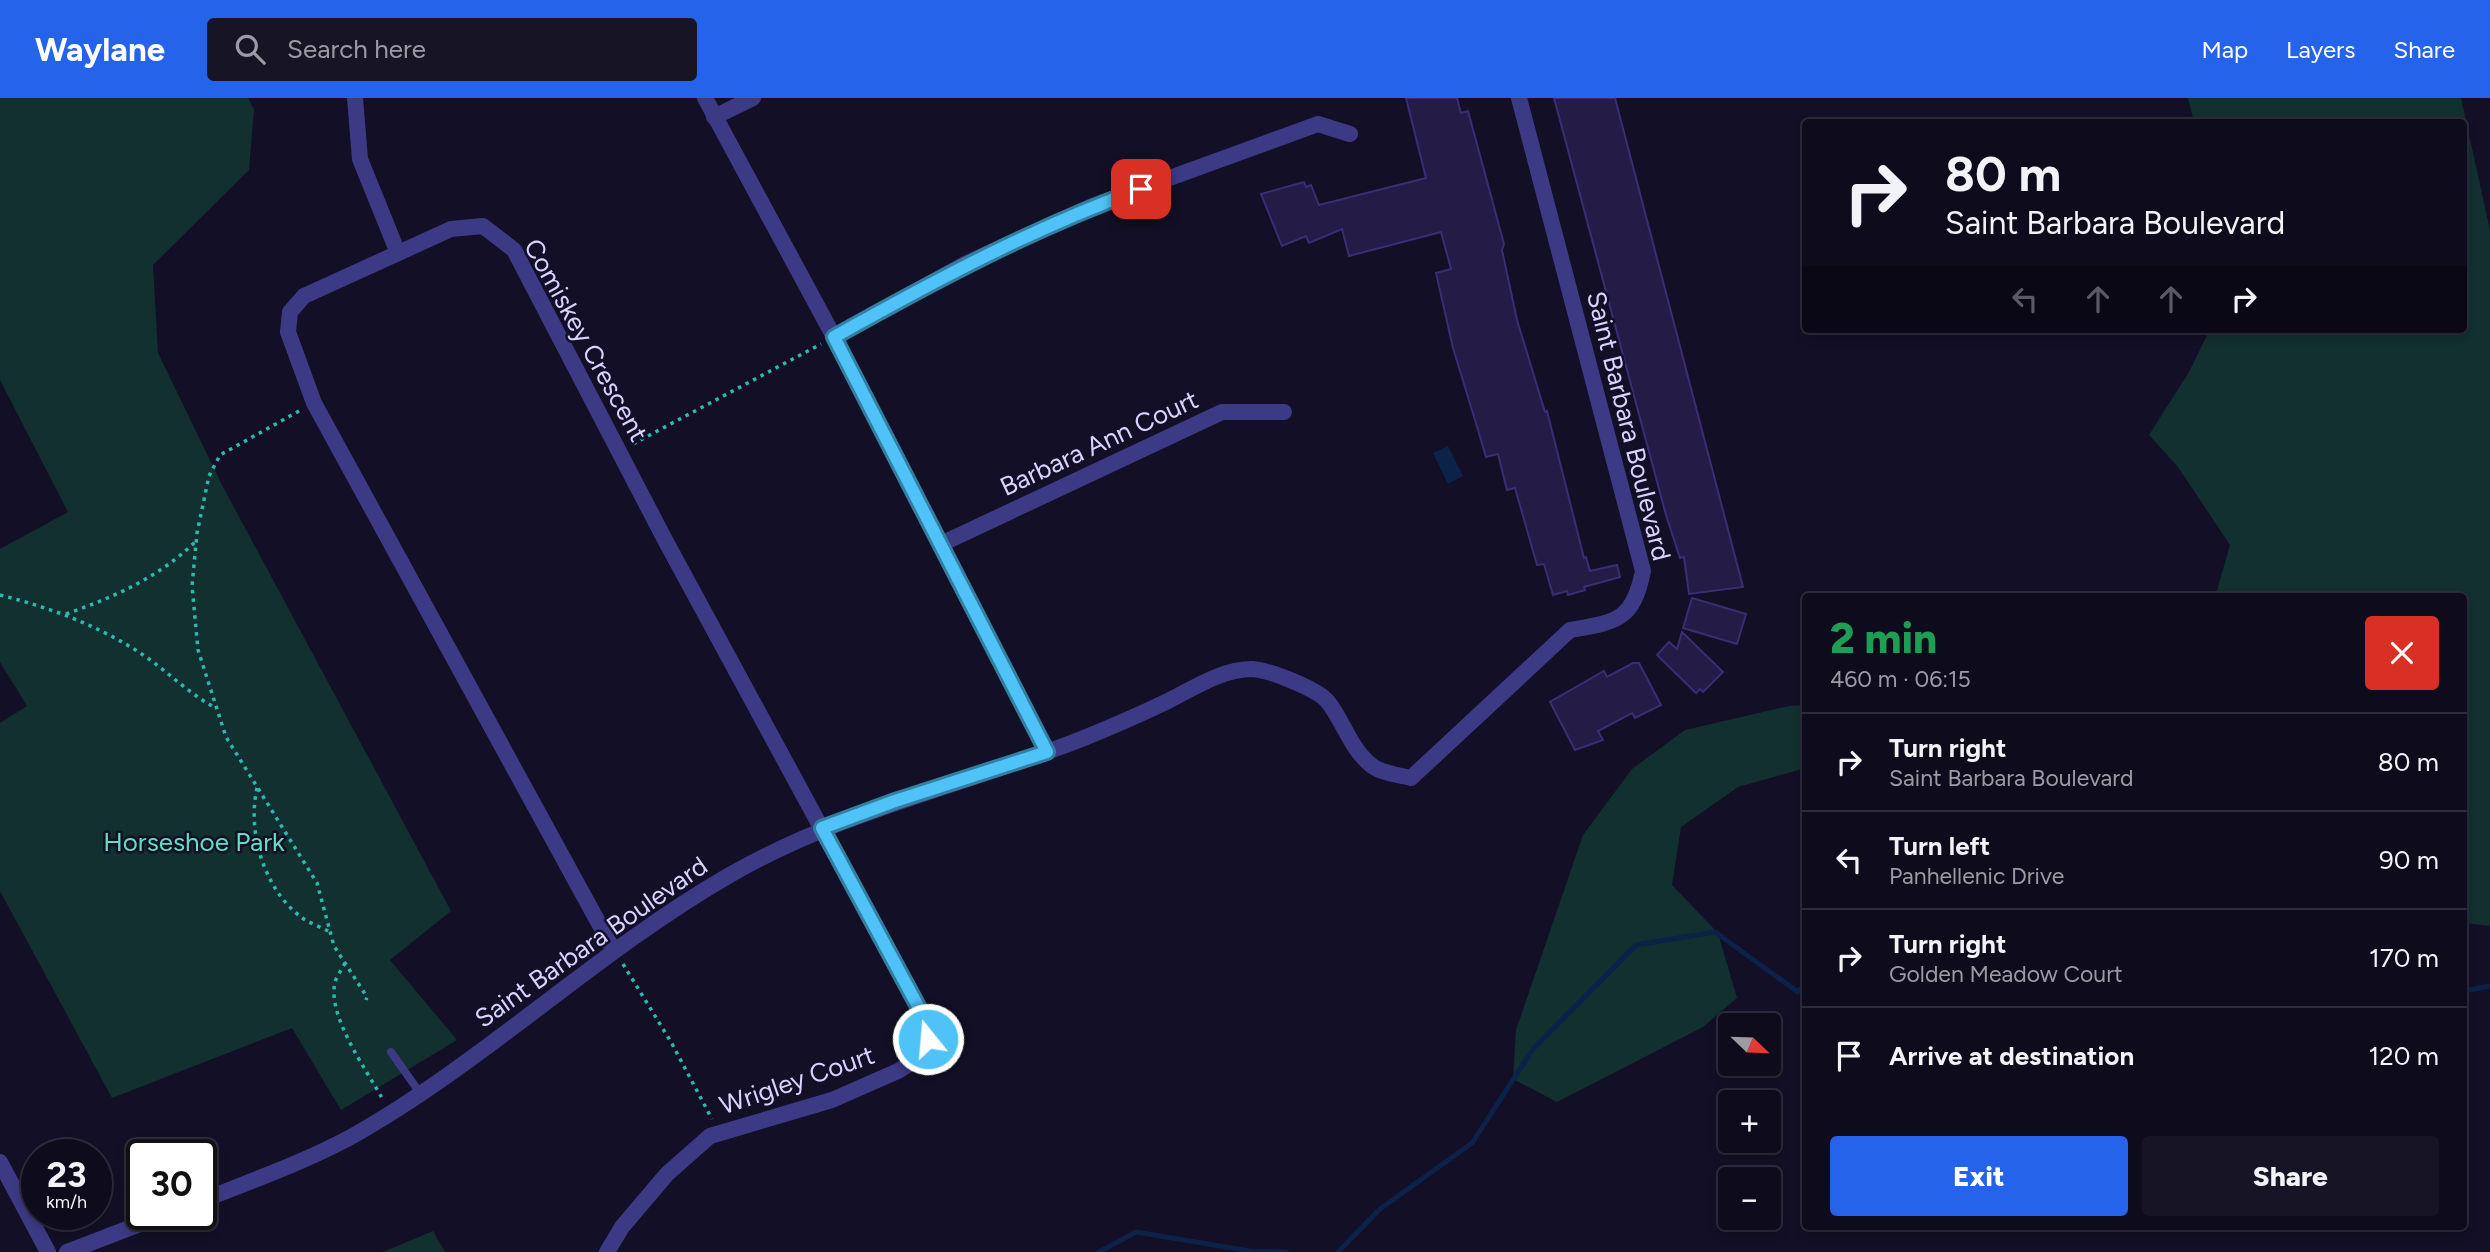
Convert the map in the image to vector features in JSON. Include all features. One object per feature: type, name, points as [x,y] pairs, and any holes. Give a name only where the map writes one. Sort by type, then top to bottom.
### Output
[{"type":"street","points":[[355,98],[360,159],[398,253]]},
{"type":"street","points":[[705,98],[834,337],[1047,752]]},
{"type":"street","points":[[714,117],[753,98]]},
{"type":"street","name":"Saint Barbara Boulevard","points":[[217,1194],[314,1155],[420,1093],[614,951],[729,875],[822,828],[895,801],[1047,752],[1110,727],[1217,677],[1254,669],[1299,684],[1328,700],[1346,734],[1373,767],[1411,778],[1570,631],[1604,625],[1630,611],[1643,571],[1519,98]]},
{"type":"street","points":[[834,337],[965,264],[1090,207],[1318,124],[1350,134]]},
{"type":"street","name":"Comiskey Crescent","points":[[614,951],[314,403],[288,332],[290,312],[304,296],[452,229],[484,226],[514,250],[619,452],[822,828]]},
{"type":"street","name":"Barbara Ann Court","points":[[941,544],[1222,412],[1284,412]]},
{"type":"street","name":"Wrigley Court","points":[[607,1252],[622,1227],[667,1174],[710,1136],[832,1100],[898,1071],[919,1058],[928,1039],[927,1023],[822,828]]},
{"type":"street","points":[[0,1162],[48,1252]]},
{"type":"street","points":[[67,1252],[126,1229]]},
{"type":"lane","points":[[391,1052],[420,1093]]},
{"type":"path","points":[[619,452],[834,337]]},
{"type":"path","points":[[314,403],[220,455],[209,476],[196,541],[192,586],[198,650],[214,707],[226,737],[317,883],[334,946],[368,997],[366,1000]]},
{"type":"path","points":[[64,615],[124,591],[171,565],[196,541]]},
{"type":"path","points":[[0,595],[86,622],[148,659],[194,696],[214,707]]},
{"type":"path","points":[[257,787],[252,807],[254,833],[273,885],[301,917],[330,932]]},
{"type":"path","points":[[614,951],[671,1042],[720,1133]]},
{"type":"path","points":[[345,963],[335,982],[335,1003],[348,1037],[390,1111]]},
{"type":"green space","name":"Horseshoe Park","points":[[0,98],[248,98],[254,109],[249,170],[153,265],[158,353],[222,485],[451,911],[390,960],[457,1040],[341,1110],[292,1028],[112,1098],[0,891],[0,723],[27,706],[0,662],[0,549],[68,512],[0,380]]},
{"type":"green space","points":[[2188,98],[2461,98],[2466,119],[2193,119]]},
{"type":"green space","points":[[2467,125],[2490,230],[2490,926],[2467,923],[2467,593],[2216,593],[2230,545],[2178,467],[2149,435],[2189,372],[2208,333],[2467,333]]},
{"type":"green space","points":[[1802,705],[1802,769],[1738,787],[1681,827],[1672,885],[1718,933],[1737,998],[1703,1027],[1557,1102],[1513,1079],[1516,1030],[1583,835],[1632,769],[1685,730]]},
{"type":"green space","points":[[433,1231],[445,1252],[383,1252]]},
{"type":"water","points":[[1448,446],[1463,476],[1448,484],[1433,453]]},
{"type":"building","points":[[1406,98],[1457,98],[1461,113],[1468,111],[1504,244],[1502,250],[1517,320],[1545,412],[1547,411],[1584,558],[1586,557],[1590,571],[1617,565],[1620,577],[1584,587],[1585,590],[1568,595],[1567,591],[1553,595],[1544,564],[1537,565],[1515,488],[1507,490],[1498,454],[1486,457],[1453,348],[1436,273],[1451,269],[1441,232],[1349,256],[1342,229],[1309,243],[1306,236],[1282,246],[1261,194],[1304,182],[1306,187],[1311,185],[1319,205],[1426,178]]},
{"type":"building","points":[[1554,98],[1615,98],[1743,587],[1689,594],[1684,557],[1680,558],[1666,515]]},
{"type":"building","points":[[1692,598],[1746,614],[1737,644],[1683,628]]},
{"type":"building","points":[[1682,632],[1723,672],[1703,692],[1700,689],[1696,693],[1657,655],[1669,642],[1677,649]]},
{"type":"building","points":[[1633,663],[1639,663],[1661,705],[1635,718],[1632,713],[1598,731],[1603,740],[1575,750],[1550,702],[1604,671],[1607,677]]},
{"type":"waterway","points":[[1338,1252],[1380,1209],[1472,1143],[1533,1049],[1636,945],[1715,932],[1798,992],[1802,988]]},
{"type":"waterway","points":[[2467,990],[2490,986]]},
{"type":"waterway","points":[[1099,1252],[1136,1232],[1250,1251],[1286,1252]]},
{"type":"route","points":[[928,1039],[927,1023],[822,828],[895,801],[1047,752],[834,337],[965,264],[1090,207],[1141,189]]}]
